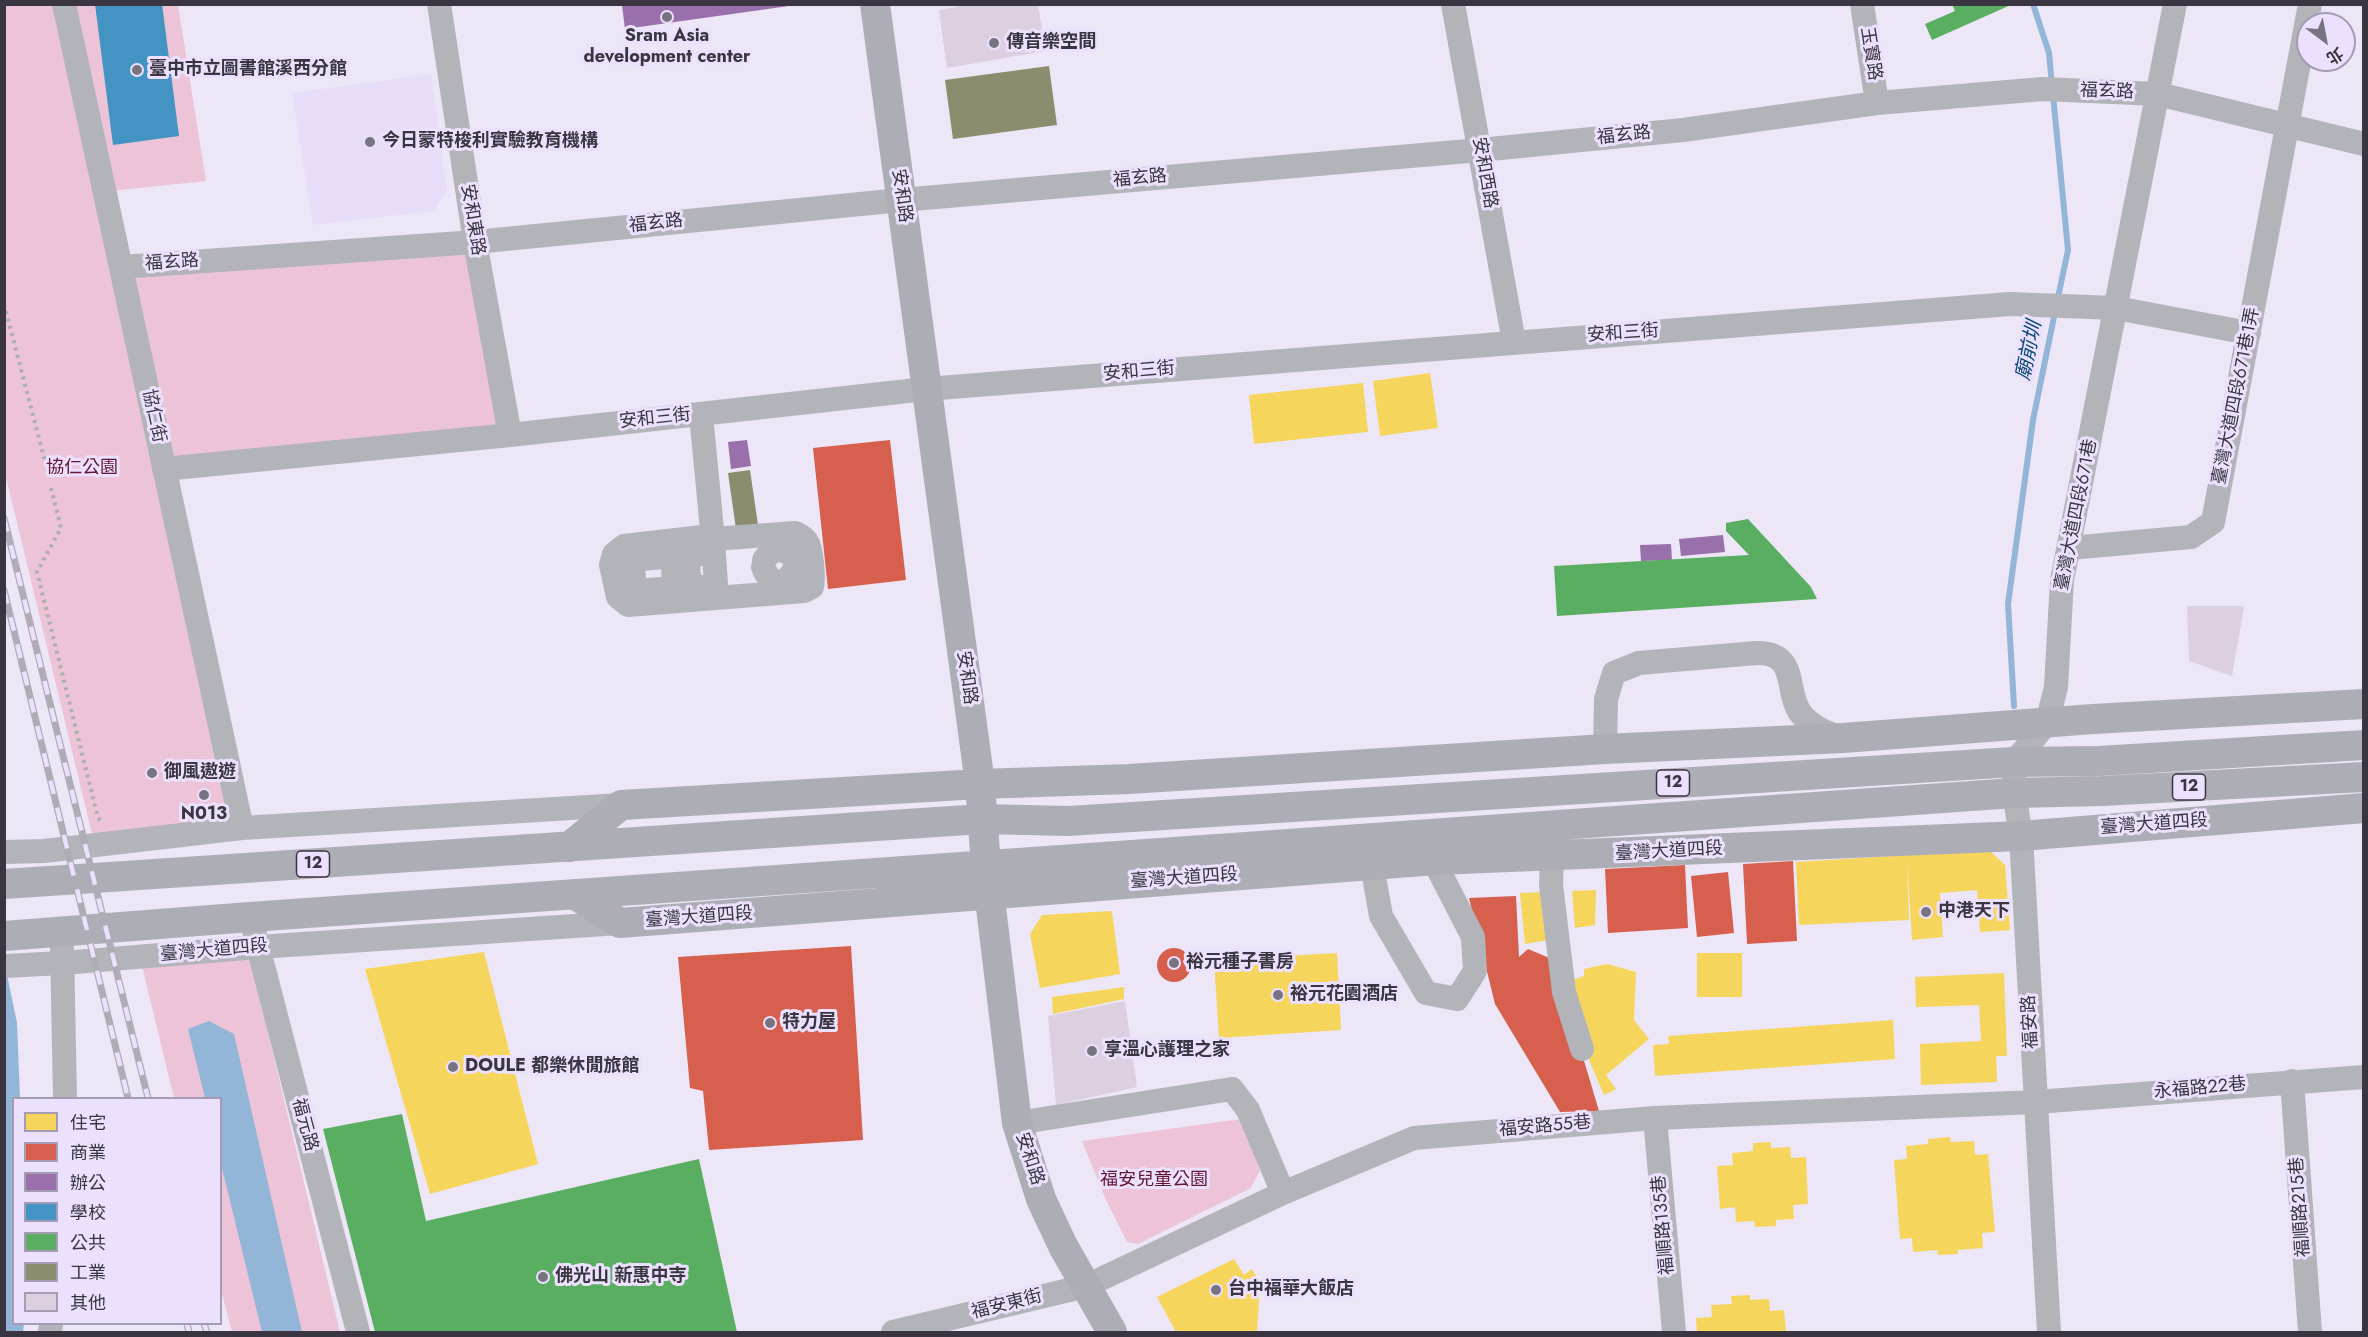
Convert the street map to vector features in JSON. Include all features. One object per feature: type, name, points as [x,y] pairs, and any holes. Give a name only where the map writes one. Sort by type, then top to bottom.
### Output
[{"type":"main road","name":"安和路","points":[[875,4],[981,783],[988,880],[1017,1124],[1041,1199],[1063,1246],[1113,1332]]},
{"type":"main road","name":"12","points":[[981,783],[1129,779],[1605,749],[1843,738],[2093,719],[2364,704]]},
{"type":"main road","name":"12","points":[[4,884],[982,819],[1068,820],[2014,762],[2099,761],[2364,745]]},
{"type":"main road","name":"臺灣大道四段","points":[[620,923],[988,880],[2014,793],[2102,791],[2364,777]]},
{"type":"main road","points":[[569,847],[621,805],[981,783]]},
{"type":"main road","name":"臺灣大道四段","points":[[4,936],[574,894],[1372,865],[1436,860],[2021,836],[2364,808]]},
{"type":"main road","points":[[574,894],[620,923]]},
{"type":"street","name":"協仁街","points":[[63,4],[242,828]]},
{"type":"street","name":"安和東路","points":[[439,4],[475,242],[510,435]]},
{"type":"street","name":"安和西路","points":[[1453,4],[1514,342]]},
{"type":"street","name":"玉寶路","points":[[1862,4],[1877,103]]},
{"type":"street","name":"臺灣大道四段671巷","points":[[2047,723],[2056,687],[2062,580],[2175,4]]},
{"type":"street","name":"臺灣大道四段671巷1弄","points":[[2070,548],[2191,537],[2213,522],[2310,4]]},
{"type":"street","name":"福玄路","points":[[121,267],[475,242],[901,200],[1480,150],[1683,130],[1877,103],[2043,89],[2158,94]]},
{"type":"street","points":[[2158,94],[2364,144]]},
{"type":"street","name":"安和三街","points":[[164,469],[510,435],[926,389],[2010,304],[2116,308]]},
{"type":"street","points":[[2116,308],[2249,333]]},
{"type":"street","points":[[701,414],[710,543],[716,586],[690,588],[688,565],[673,567],[674,588],[635,591],[633,567],[635,562],[641,559],[710,543],[795,533],[802,537],[809,546],[812,587],[804,591],[628,605],[618,597],[611,566],[614,554],[624,546],[652,542],[710,543]]},
{"type":"street","points":[[1605,749],[1606,699],[1614,673],[1639,663],[1756,653],[1772,655],[1785,665],[1793,685],[1797,706],[1804,718],[1823,732],[1843,738]]},
{"type":"street","points":[[2014,762],[2047,723]]},
{"type":"street","name":"福安路","points":[[2014,762],[2014,793],[2021,836],[2049,1332]]},
{"type":"street","points":[[4,852],[44,851],[242,828],[621,805]]},
{"type":"street","points":[[1552,857],[1551,885],[1564,992],[1582,1048]]},
{"type":"street","points":[[1372,865],[1381,916],[1426,993],[1457,999],[1475,971],[1473,937],[1438,871],[1436,860]]},
{"type":"street","name":"福元路","points":[[250,917],[358,1332]]},
{"type":"street","name":"臺灣大道四段","points":[[4,966],[620,923]]},
{"type":"street","points":[[61,933],[65,1097]]},
{"type":"street","name":"永福路22巷","points":[[2036,1102],[2364,1077]]},
{"type":"street","name":"福順路215巷","points":[[2292,1081],[2310,1332]]},
{"type":"street","points":[[1017,1124],[1232,1089],[1248,1110],[1283,1193]]},
{"type":"street","name":"福安路55巷","points":[[1086,1286],[1283,1193],[1414,1138],[1655,1118],[2036,1102]]},
{"type":"street","name":"福順路135巷","points":[[1655,1118],[1674,1332]]},
{"type":"street","name":"福安東街","points":[[893,1332],[1086,1286]]},
{"type":"path","points":[[4,304],[47,469]]},
{"type":"path","points":[[51,488],[61,528],[37,572],[98,818]]},
{"type":"shaded area","name":"今日蒙特梭利實驗教育機構","points":[[431,74],[447,191],[433,211],[313,225],[292,93]]},
{"type":"green space","name":"協仁公園","points":[[4,5],[61,5],[236,821],[92,834],[5,473]]},
{"type":"green space","points":[[70,5],[178,5],[206,181],[110,191]]},
{"type":"green space","points":[[465,249],[499,428],[171,460],[130,275]]},
{"type":"green space","points":[[248,950],[340,1332],[232,1332],[222,1294],[222,1097],[174,1097],[140,958]]},
{"type":"green space","name":"福安兒童公園","points":[[1241,1119],[1260,1170],[1251,1188],[1138,1244],[1127,1242],[1106,1200],[1082,1141]]},
{"type":"water","points":[[4,960],[17,1023],[20,1097],[12,1097],[12,1325],[24,1325],[23,1332],[5,1332]]},
{"type":"water","points":[[209,1021],[234,1034],[302,1332],[262,1332],[222,1168],[222,1097],[205,1097],[188,1029]]},
{"type":"building: 住宅","points":[[1430,373],[1438,428],[1380,436],[1373,381]]},
{"type":"building: 住宅","points":[[1363,383],[1368,432],[1254,444],[1249,395]]},
{"type":"building: 住宅","points":[[1989,850],[2005,865],[2010,930],[1980,932],[1977,890],[1940,893],[1943,937],[1912,940],[1907,860],[1909,920],[1799,925],[1796,862]]},
{"type":"building: 住宅","points":[[1596,890],[1595,925],[1575,928],[1572,891]]},
{"type":"building: 住宅","points":[[1546,892],[1549,940],[1525,944],[1520,893]]},
{"type":"building: 住宅","points":[[1112,911],[1120,974],[1040,988],[1030,934],[1042,915]]},
{"type":"building: 住宅","name":"DOULE 都樂休閒旅館","points":[[484,952],[538,1164],[430,1194],[365,969]]},
{"type":"building: 住宅","name":"裕元花園酒店","points":[[1337,953],[1341,1030],[1219,1038],[1214,960]]},
{"type":"building: 住宅","points":[[1697,953],[1742,953],[1742,997],[1697,997]]},
{"type":"building: 住宅","points":[[1607,964],[1636,972],[1634,1020],[1649,1039],[1606,1075],[1616,1089],[1604,1095],[1586,1053],[1570,981],[1584,976],[1584,969]]},
{"type":"building: 住宅","points":[[2004,973],[2007,1056],[1996,1056],[1997,1082],[1921,1085],[1920,1044],[1981,1041],[1979,1005],[1916,1007],[1915,977]]},
{"type":"building: 住宅","points":[[1124,987],[1124,999],[1053,1014],[1052,997]]},
{"type":"building: 住宅","points":[[1893,1020],[1895,1059],[1655,1076],[1653,1045],[1669,1044],[1668,1036]]},
{"type":"building: 住宅","points":[[1950,1137],[1951,1142],[1974,1141],[1975,1155],[1988,1154],[1995,1232],[1982,1233],[1983,1248],[1958,1250],[1958,1254],[1938,1255],[1937,1250],[1913,1252],[1912,1238],[1900,1239],[1894,1160],[1907,1159],[1906,1146],[1928,1144],[1928,1139]]},
{"type":"building: 住宅","points":[[1771,1142],[1771,1148],[1790,1147],[1791,1158],[1806,1157],[1808,1204],[1793,1205],[1794,1219],[1776,1220],[1776,1226],[1755,1227],[1754,1221],[1736,1222],[1735,1207],[1720,1209],[1717,1166],[1733,1165],[1732,1153],[1753,1151],[1753,1143]]},
{"type":"building: 住宅","name":"台中福華大飯店","points":[[1234,1259],[1244,1275],[1252,1269],[1260,1283],[1257,1332],[1176,1332],[1157,1297]]},
{"type":"building: 住宅","points":[[1750,1295],[1750,1300],[1769,1299],[1770,1311],[1784,1310],[1786,1332],[1697,1332],[1696,1318],[1712,1317],[1711,1305],[1732,1304],[1731,1296]]},
{"type":"building: 商業","points":[[890,440],[906,580],[828,589],[813,448]]},
{"type":"building: 商業","points":[[1793,861],[1797,941],[1747,944],[1743,864]]},
{"type":"building: 商業","points":[[1685,865],[1688,928],[1608,933],[1605,869]]},
{"type":"building: 商業","points":[[1728,872],[1734,933],[1697,937],[1691,876]]},
{"type":"building: 商業","points":[[1516,896],[1519,957],[1528,949],[1559,962],[1565,997],[1599,1111],[1560,1112],[1495,1004],[1469,898]]},
{"type":"building: 商業","name":"特力屋","points":[[851,946],[863,1140],[709,1150],[703,1091],[690,1088],[678,957]]},
{"type":"building: 商業","name":"裕元種子書房","points":[[1174,948],[1186,953],[1191,965],[1186,977],[1174,982],[1162,977],[1157,965],[1162,953]]},
{"type":"building: 辦公","name":"Sram Asia development center","points":[[622,5],[789,5],[789,6],[625,29]]},
{"type":"building: 辦公","points":[[747,440],[751,466],[731,469],[728,442]]},
{"type":"building: 辦公","points":[[1723,535],[1725,552],[1681,556],[1679,539]]},
{"type":"building: 辦公","points":[[1671,544],[1672,560],[1641,561],[1640,545]]},
{"type":"building: 學校","name":"臺中市立圖書館溪西分館","points":[[95,4],[162,4],[179,136],[113,145]]},
{"type":"building: 公共","points":[[1952,4],[2013,4],[1932,40],[1925,24],[1955,11]]},
{"type":"building: 公共","points":[[1748,519],[1811,587],[1817,599],[1557,616],[1554,566],[1749,555],[1726,531],[1726,523]]},
{"type":"building: 公共","name":"佛光山 新惠中寺","points":[[402,1114],[426,1221],[699,1159],[737,1332],[375,1332],[323,1129]]},
{"type":"building: 工業","points":[[1049,66],[1057,125],[953,139],[945,80]]},
{"type":"building: 工業","points":[[750,470],[758,525],[736,529],[728,473]]},
{"type":"building: 其他","name":"傳音樂空間","points":[[973,4],[1038,4],[1045,51],[947,68],[939,10]]},
{"type":"building: 其他","points":[[2187,606],[2244,606],[2232,676],[2189,661]]},
{"type":"building: 其他","name":"享溫心護理之家","points":[[1125,1001],[1137,1087],[1056,1105],[1048,1016]]},
{"type":"waterway","name":"廟前圳","points":[[2033,4],[2049,53],[2052,85]]},
{"type":"waterway","name":"廟前圳","points":[[2053,95],[2068,250],[2057,302]]},
{"type":"waterway","name":"廟前圳","points":[[2014,706],[2008,604],[2033,420],[2055,312]]},
{"type":"railway","points":[[4,518],[148,1097]]},
{"type":"railway","points":[[4,590],[128,1097]]},
{"type":"railway","points":[[187,1325],[189,1332]]},
{"type":"railway","points":[[204,1325],[207,1332]]},
{"type":"place","name":"Sram Asia development center","points":[[667,17]]},
{"type":"place","name":"傳音樂空間","points":[[994,43]]},
{"type":"place","name":"臺中市立圖書館溪西分館","points":[[137,70]]},
{"type":"place","name":"今日蒙特梭利實驗教育機構","points":[[370,142]]},
{"type":"place","name":"御風遨遊","points":[[152,773]]},
{"type":"place","name":"N013","points":[[204,795]]},
{"type":"place","name":"中港天下","points":[[1926,912]]},
{"type":"place","name":"裕元種子書房","points":[[1174,963]]},
{"type":"place","name":"裕元花園酒店","points":[[1278,995]]},
{"type":"place","name":"特力屋","points":[[770,1023]]},
{"type":"place","name":"享溫心護理之家","points":[[1092,1051]]},
{"type":"place","name":"DOULE 都樂休閒旅館","points":[[453,1067]]},
{"type":"place","name":"佛光山 新惠中寺","points":[[543,1277]]},
{"type":"place","name":"台中福華大飯店","points":[[1216,1290]]}]
